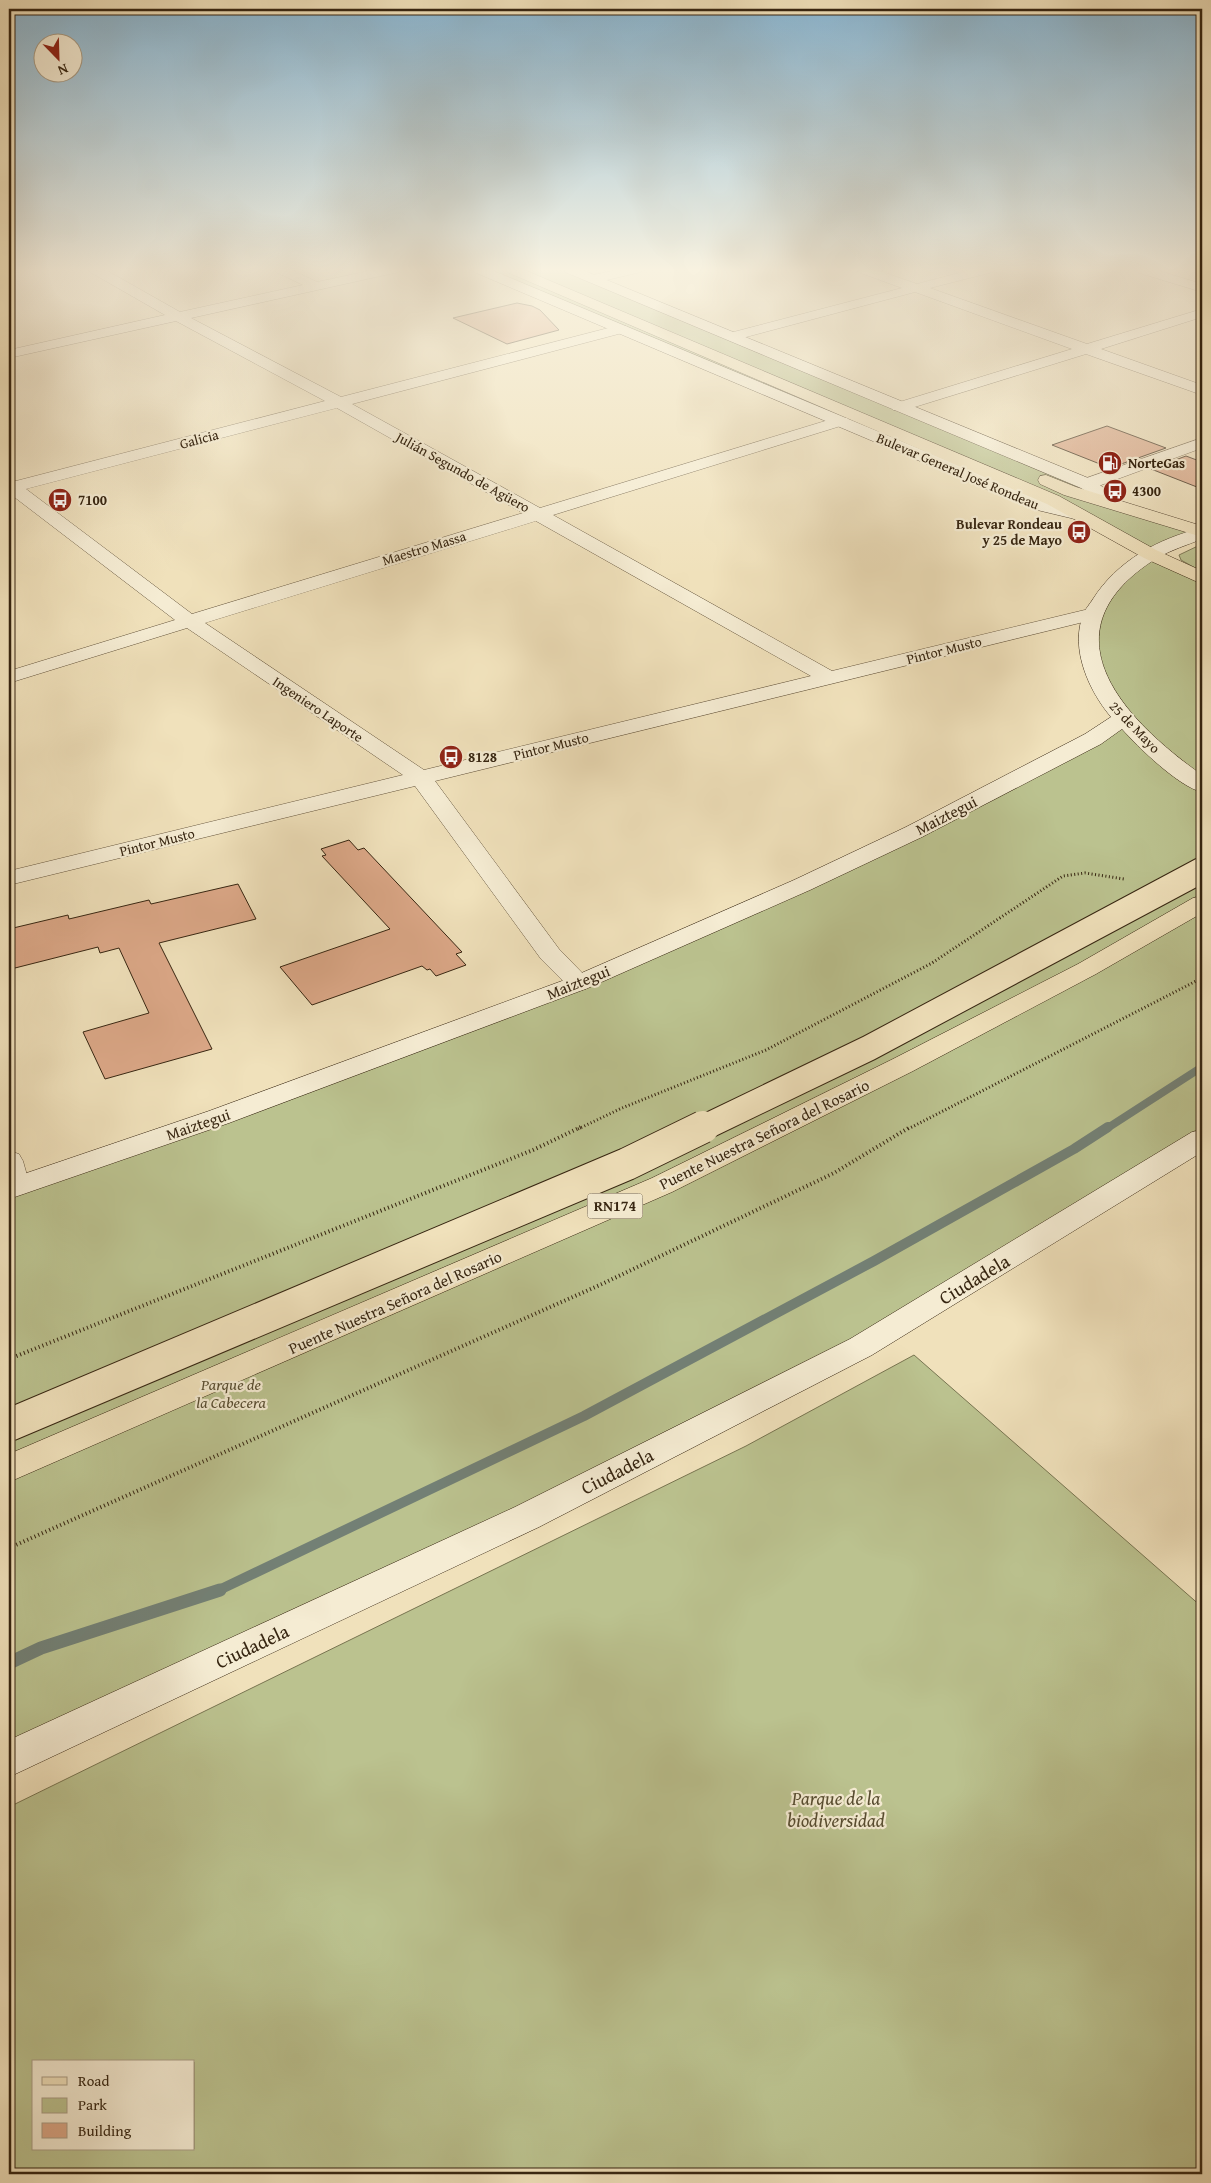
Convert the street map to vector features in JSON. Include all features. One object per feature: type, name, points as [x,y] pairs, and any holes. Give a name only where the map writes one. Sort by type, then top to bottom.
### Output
[{"type":"main road","name":"Bulevar General José Rondeau","points":[[752,371],[1053,500],[1150,554],[1202,578]]},
{"type":"main road","name":"Bulevar General José Rondeau","points":[[788,371],[1070,491],[1202,532]]},
{"type":"main road","name":"Puente Nuestra Señora del Rosario","points":[[9,1425],[627,1164],[878,1044],[1024,968],[1202,870]]},
{"type":"main road","name":"Puente Nuestra Señora del Rosario","points":[[9,1469],[662,1185],[903,1065],[1087,969],[1202,903]]},
{"type":"street","name":"Julián Segundo de Agüero","points":[[280,371],[537,513],[829,678]]},
{"type":"street","name":"Galicia","points":[[10,486],[459,371]]},
{"type":"street","name":"Bulevar General José Rondeau","points":[[720,371],[1039,505],[1079,515]]},
{"type":"street","name":"Bulevar General José Rondeau","points":[[813,371],[1087,484],[1118,505]]},
{"type":"street","points":[[899,407],[1014,371]]},
{"type":"street","points":[[1149,371],[1202,390]]},
{"type":"street","name":"Maestro Massa","points":[[9,676],[537,513],[841,422]]},
{"type":"street","points":[[1087,484],[1202,443]]},
{"type":"street","name":"Ingeniero Laporte","points":[[10,486],[189,621],[421,778],[550,954],[579,983]]},
{"type":"street","name":"25 de Mayo","points":[[1202,532],[1150,554],[1128,570],[1106,591],[1093,614],[1088,638],[1092,669],[1108,701],[1122,719],[1168,761],[1202,785]]},
{"type":"street","name":"Pintor Musto","points":[[9,878],[1093,614]]},
{"type":"street","name":"Maiztegui","points":[[11,1179],[219,1117],[579,983],[802,885],[914,832],[1093,739],[1122,719]]},
{"type":"street","name":"Ciudadela","points":[[9,1759],[527,1517],[861,1347],[1202,1139]]},
{"type":"path","points":[[9,1359],[533,1150],[622,1108],[766,1050],[932,962],[1063,876],[1085,873],[1127,879]]},
{"type":"path","points":[[9,1548],[602,1284],[825,1177],[929,1116],[1202,978]]},
{"type":"green space","name":"Parque de la Cabecera","points":[[724,371],[815,371],[1087,484],[1118,505],[1202,532],[1151,554],[1202,578],[1202,1139],[1059,1227],[527,1517],[9,1759],[9,1189],[392,1052],[802,885],[1122,719],[1108,701],[1093,614],[1150,555],[1079,515]]},
{"type":"green space","points":[[1202,544],[1202,572],[1181,560],[1179,555]]},
{"type":"green space","name":"Parque de la biodiversidad","points":[[914,1355],[1202,1607],[1202,2174],[9,2174],[9,1807],[746,1446]]},
{"type":"building","points":[[1107,426],[1166,448],[1110,468],[1052,445]]},
{"type":"building","points":[[1186,456],[1202,462],[1202,489],[1151,469]]},
{"type":"building","points":[[349,840],[358,850],[364,848],[462,952],[456,954],[466,965],[436,976],[430,969],[427,970],[422,966],[312,1005],[280,967],[390,929],[322,856],[326,855],[321,849]]},
{"type":"building","points":[[238,884],[256,919],[159,943],[212,1049],[105,1079],[83,1032],[149,1013],[119,948],[100,953],[98,947],[15,968],[9,952],[9,929],[68,915],[69,919],[149,900],[151,904]]},
{"type":"waterway","points":[[1106,1129],[1202,1067]]},
{"type":"waterway","points":[[217,1591],[584,1416],[874,1261],[1074,1149],[1108,1127]]},
{"type":"waterway","points":[[9,1663],[41,1648],[217,1591]]},
{"type":"place","name":"NorteGas","points":[[1110,463]]},
{"type":"place","name":"4300","points":[[1115,491]]},
{"type":"place","name":"7100","points":[[60,500]]},
{"type":"place","name":"Bulevar Rondeau y 25 de Mayo","points":[[1079,532]]},
{"type":"place","name":"8128","points":[[451,757]]}]
